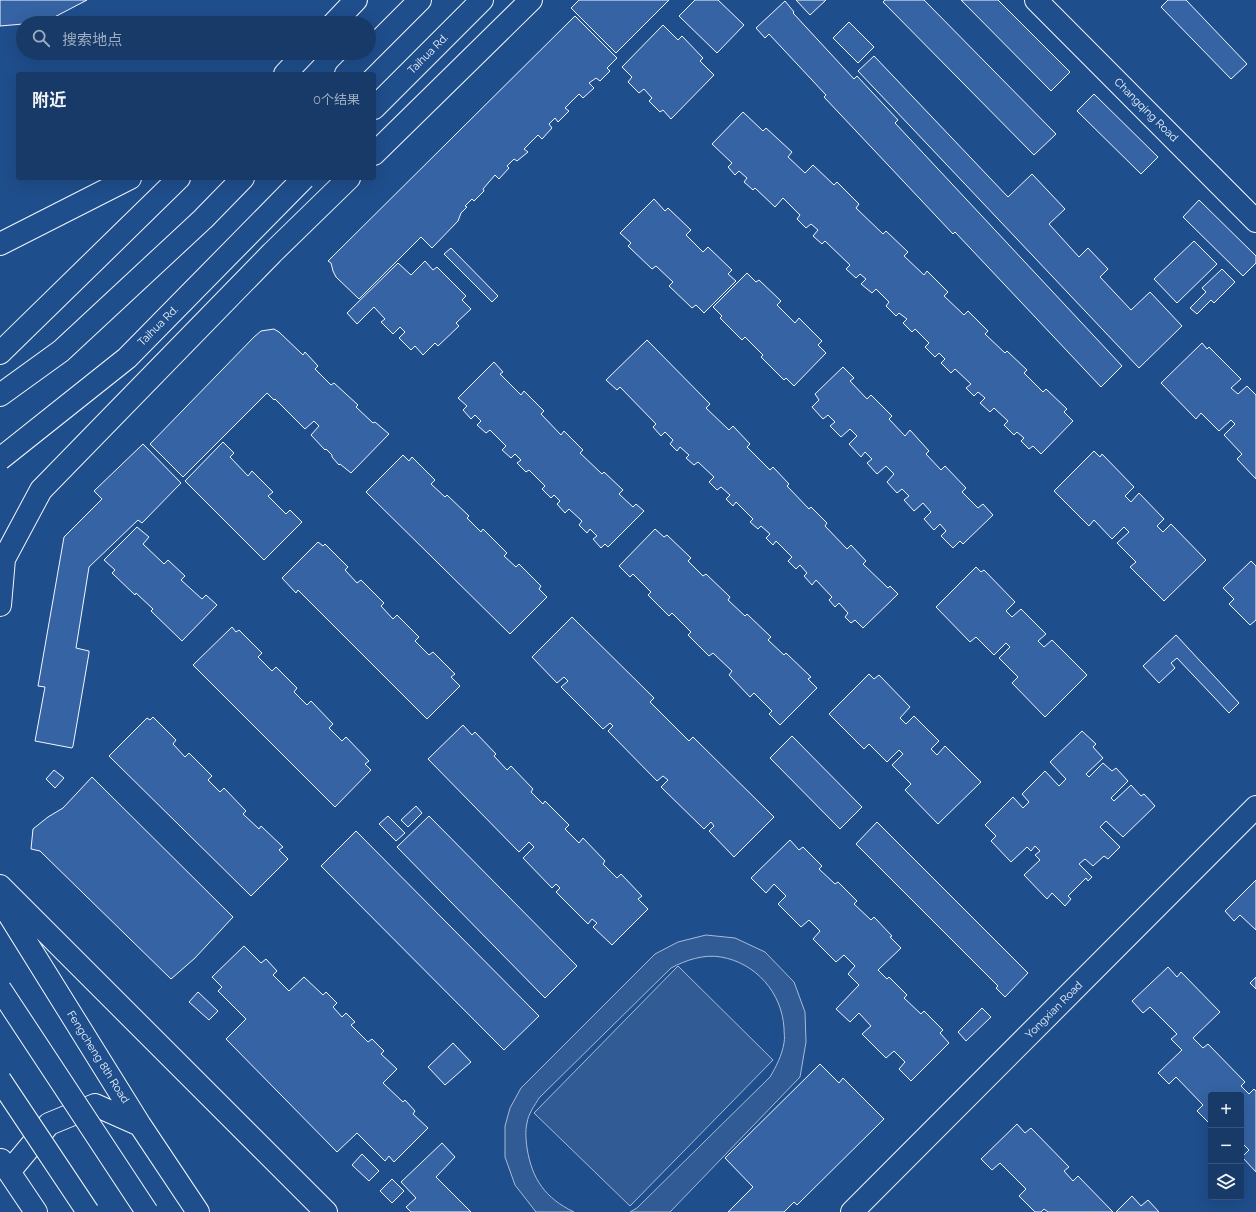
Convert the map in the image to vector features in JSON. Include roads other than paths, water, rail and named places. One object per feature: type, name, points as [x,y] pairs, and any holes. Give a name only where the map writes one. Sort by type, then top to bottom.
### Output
[{"type":"street","points":[[341,16],[356,0]]},
{"type":"street","points":[[376,44],[420,0]]},
{"type":"street","name":"Taihua Rd.","points":[[376,106],[482,0]]},
{"type":"street","points":[[376,152],[531,0]]},
{"type":"street","name":"Changqing Road","points":[[1036,0],[1256,221]]},
{"type":"street","points":[[287,72],[298,60]]},
{"type":"street","points":[[348,72],[360,60]]},
{"type":"street","points":[[0,244],[126,180]]},
{"type":"street","points":[[0,353],[177,180]]},
{"type":"street","points":[[0,395],[61,351],[203,218],[241,180]]},
{"type":"street","name":"Taihua Rd.","points":[[0,460],[127,358],[302,180]]},
{"type":"street","points":[[0,605],[4,559],[41,490],[272,253],[347,180]]},
{"type":"street","name":"Yongxian Road","points":[[852,1212],[1256,807]]},
{"type":"street","points":[[0,886],[326,1212]]},
{"type":"street","name":"Fengcheng 8th Road","points":[[0,900],[140,1125],[198,1212]]},
{"type":"street","points":[[0,989],[147,1212]]},
{"type":"street","points":[[0,1080],[88,1212]]},
{"type":"street","points":[[36,1212],[4,1165],[49,1124],[95,1105],[140,1125]]}]
